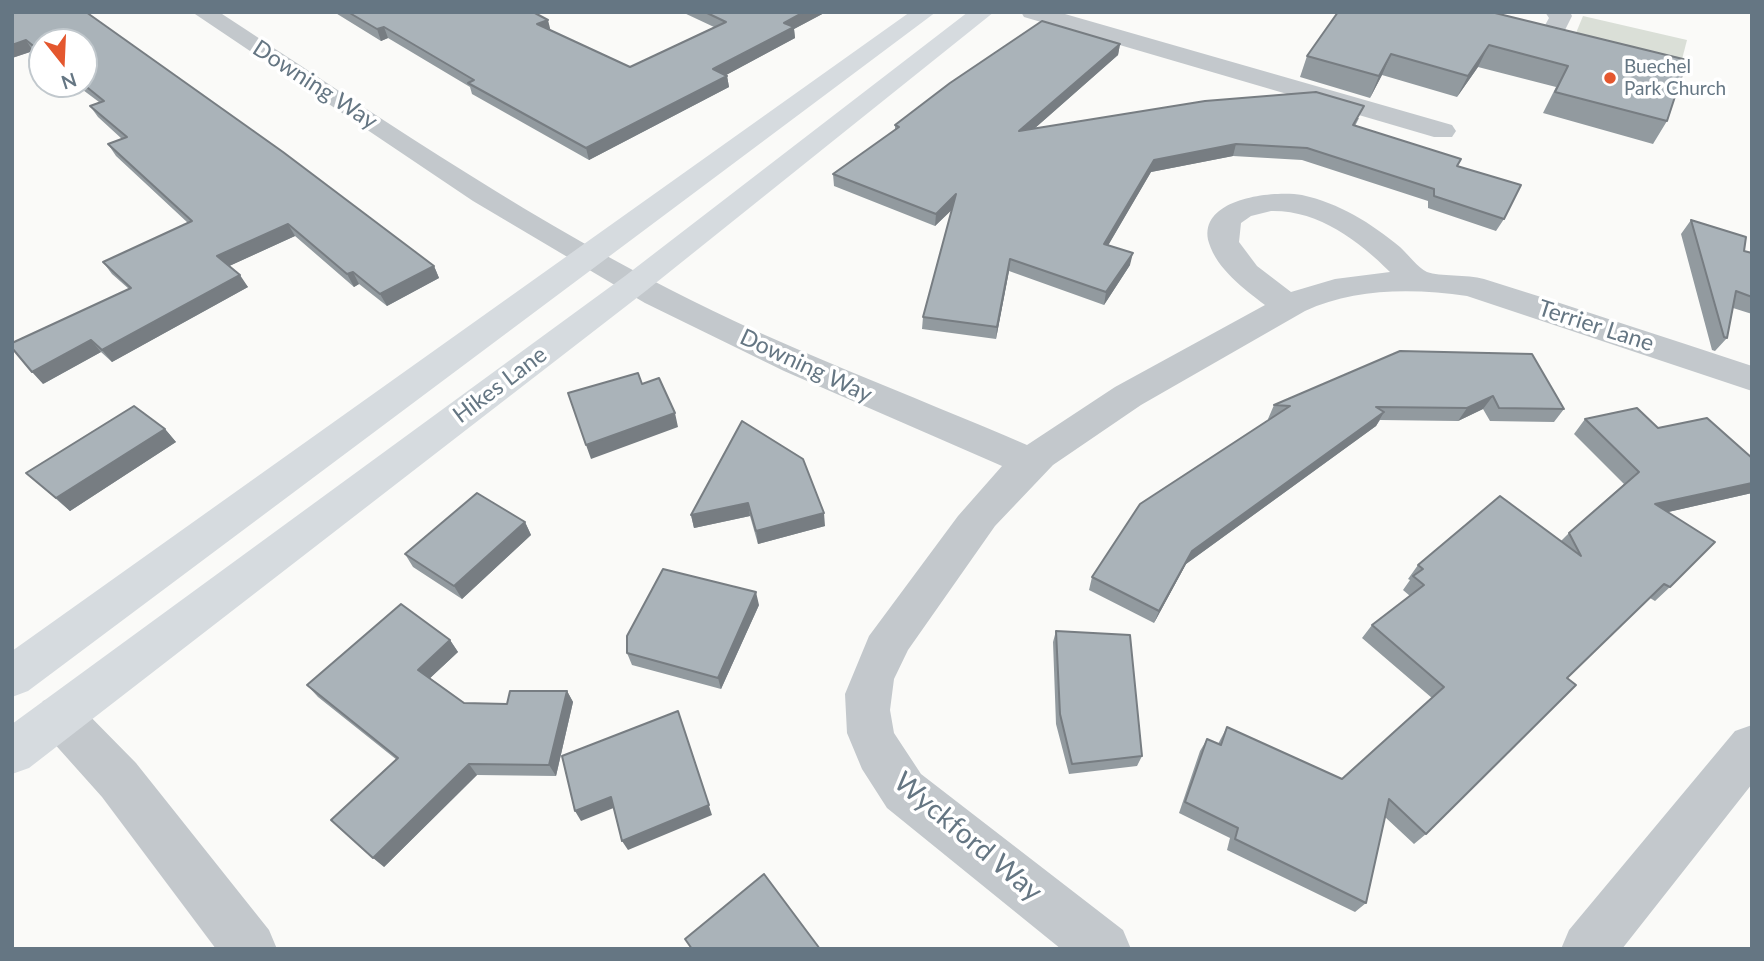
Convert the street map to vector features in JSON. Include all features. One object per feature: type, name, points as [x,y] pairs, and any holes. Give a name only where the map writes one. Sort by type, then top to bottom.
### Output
[{"type":"main road","points":[[12,677],[925,12]]},
{"type":"main road","name":"Hikes Lane","points":[[12,752],[636,283],[983,12]]},
{"type":"street","name":"Downing Way","points":[[203,12],[515,217],[636,283],[882,401],[967,433],[1033,464]]},
{"type":"street","points":[[1032,12],[1443,131]]},
{"type":"street","points":[[1444,12],[1546,35],[1553,33],[1561,16],[1556,12]]},
{"type":"street","points":[[1290,307],[1232,258],[1223,236],[1225,223],[1237,210],[1251,204],[1280,202],[1299,204],[1323,212],[1371,236],[1428,283]]},
{"type":"street","points":[[1033,464],[1059,441],[1092,419],[1315,294],[1351,285],[1428,283]]},
{"type":"street","name":"Terrier Lane","points":[[1428,283],[1471,286],[1752,379]]},
{"type":"street","name":"Wyckford Way","points":[[1033,464],[991,503],[887,645],[872,677],[867,709],[870,732],[882,762],[904,791],[1104,949]]},
{"type":"street","points":[[59,716],[119,780],[250,949]]},
{"type":"street","points":[[1588,949],[1752,747]]},
{"type":"shaded area","points":[[1583,16],[1687,40],[1679,71],[1571,45]]},
{"type":"building","points":[[12,12],[86,12],[283,152],[434,266],[380,294],[353,272],[347,274],[288,224],[217,256],[240,275],[102,350],[91,340],[32,372],[12,348],[12,343],[131,288],[103,262],[192,221],[108,144],[127,137],[90,106],[104,101],[98,96],[98,28],[28,28],[28,42],[12,45]]},
{"type":"building","points":[[348,12],[533,12],[548,20],[537,24],[630,67],[726,22],[705,12],[804,12],[784,23],[794,27],[713,69],[727,76],[586,148],[468,83],[474,80],[384,27],[377,29]]},
{"type":"building","points":[[1338,12],[1491,12],[1687,60],[1667,121],[1555,92],[1568,66],[1489,45],[1468,76],[1391,54],[1379,76],[1307,56]]},
{"type":"building","points":[[1042,21],[1120,44],[1019,131],[1205,101],[1316,92],[1364,106],[1353,125],[1461,159],[1457,166],[1521,185],[1504,219],[1434,196],[1434,189],[1307,148],[1236,144],[1154,160],[1104,244],[1133,253],[1106,292],[1010,259],[997,327],[923,317],[956,194],[936,214],[833,174],[899,127],[895,125],[950,83]]},
{"type":"building","points":[[1691,220],[1746,237],[1744,251],[1752,253],[1752,297],[1736,291],[1727,338],[1724,337]]},
{"type":"building","points":[[1400,351],[1532,354],[1564,409],[1499,408],[1493,396],[1467,408],[1376,407],[1384,412],[1192,551],[1159,611],[1092,577],[1140,504],[1290,406],[1274,405]]},
{"type":"building","points":[[638,373],[642,384],[659,378],[675,413],[586,445],[568,393]]},
{"type":"building","points":[[134,406],[165,429],[56,498],[26,473]]},
{"type":"building","points":[[1637,408],[1658,428],[1707,418],[1752,458],[1752,483],[1655,504],[1715,542],[1670,587],[1664,584],[1567,678],[1576,685],[1426,834],[1389,799],[1366,903],[1235,839],[1238,828],[1185,802],[1207,739],[1221,745],[1227,727],[1342,779],[1444,687],[1372,625],[1424,585],[1413,576],[1423,569],[1418,565],[1500,496],[1581,556],[1569,533],[1639,472],[1585,419]]},
{"type":"building","points":[[742,421],[803,459],[824,513],[756,531],[748,503],[691,515]]},
{"type":"building","points":[[477,493],[525,522],[454,586],[405,554]]},
{"type":"building","points":[[663,569],[756,592],[718,678],[627,653],[627,636]]},
{"type":"building","points":[[401,604],[450,640],[418,670],[464,703],[507,704],[510,691],[567,691],[549,765],[469,764],[373,858],[331,820],[398,758],[307,685]]},
{"type":"building","points":[[1056,631],[1130,635],[1142,756],[1072,764],[1060,714]]},
{"type":"building","points":[[678,711],[709,805],[622,841],[611,797],[575,811],[562,756]]},
{"type":"building","points":[[764,874],[820,949],[692,949],[685,939]]},
{"type":"place","name":"Buechel Park Church","points":[[1610,78]]}]
